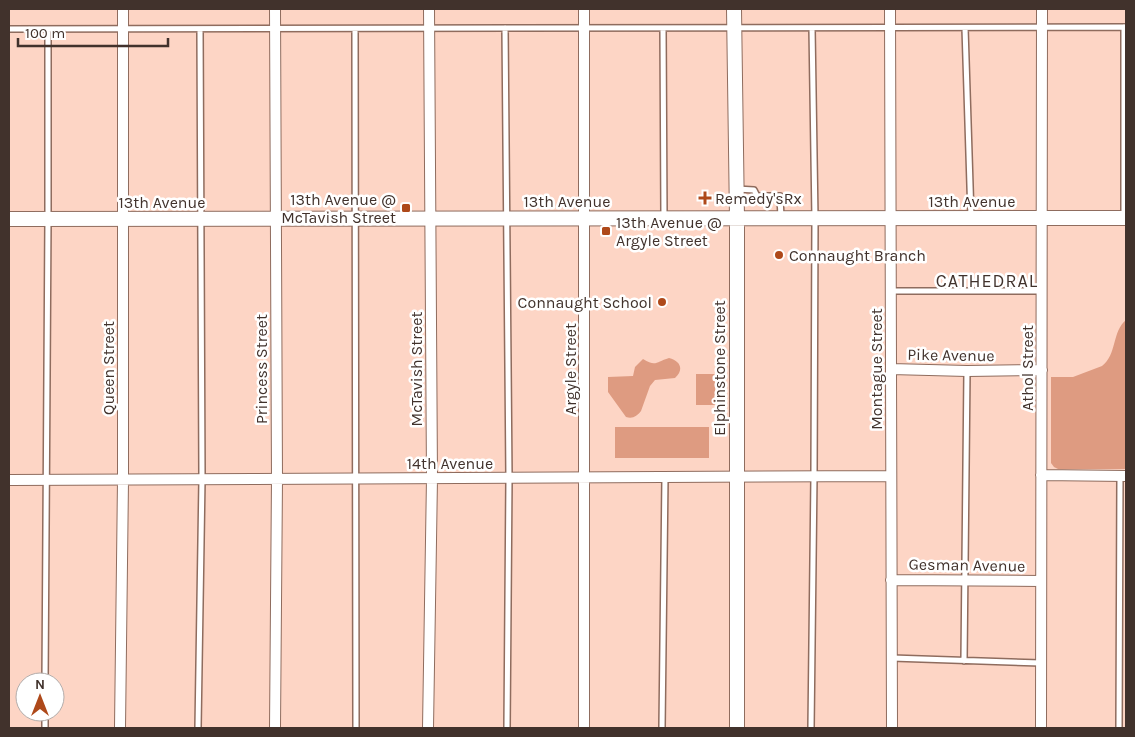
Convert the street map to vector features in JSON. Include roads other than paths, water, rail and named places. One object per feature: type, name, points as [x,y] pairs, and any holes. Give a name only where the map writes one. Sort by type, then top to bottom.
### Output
[{"type":"street","name":"Queen Street","points":[[120,728],[123,480],[123,9]]},
{"type":"street","name":"Princess Street","points":[[274,728],[277,479],[275,9]]},
{"type":"street","name":"McTavish Street","points":[[428,728],[432,478],[429,9]]},
{"type":"street","name":"Argyle Street","points":[[584,9],[584,728]]},
{"type":"street","name":"Elphinstone Street","points":[[734,9],[737,219],[737,728]]},
{"type":"street","name":"Montague Street","points":[[890,9],[892,728]]},
{"type":"street","name":"Athol Street","points":[[1041,728],[1042,9]]},
{"type":"street","name":"13th Avenue","points":[[9,220],[1125,218]]},
{"type":"street","name":"Pike Avenue","points":[[891,369],[1042,370]]},
{"type":"street","points":[[1042,475],[1123,476]]},
{"type":"street","name":"14th Avenue","points":[[9,480],[891,476]]},
{"type":"street","name":"Gesman Avenue","points":[[891,580],[1042,581]]},
{"type":"lane","points":[[9,30],[1125,27],[1125,218]]},
{"type":"lane","points":[[505,28],[509,478],[507,728]]},
{"type":"lane","points":[[663,28],[664,219]]},
{"type":"lane","points":[[811,728],[815,219],[812,28]]},
{"type":"lane","points":[[965,28],[971,218]]},
{"type":"lane","points":[[45,672],[48,29]]},
{"type":"lane","points":[[198,728],[202,480],[200,29]]},
{"type":"lane","points":[[356,29],[356,728]]},
{"type":"lane","points":[[736,189],[754,190],[758,196],[780,196],[781,219]]},
{"type":"lane","points":[[890,291],[1042,291]]},
{"type":"lane","points":[[964,661],[967,371]]},
{"type":"lane","points":[[1119,728],[1123,476]]},
{"type":"lane","points":[[662,728],[665,477]]},
{"type":"lane","points":[[891,658],[1041,663]]},
{"type":"place","name":"Remedy'sRx","points":[[705,198]]},
{"type":"place","name":"13th Avenue @ McTavish Street","points":[[406,208]]},
{"type":"place","name":"13th Avenue @ Argyle Street","points":[[606,231]]},
{"type":"place","name":"Connaught Branch","points":[[779,255]]},
{"type":"place","name":"Connaught School","points":[[662,302]]},
{"type":"district","name":"CATHEDRAL","points":[[987,281]]}]
